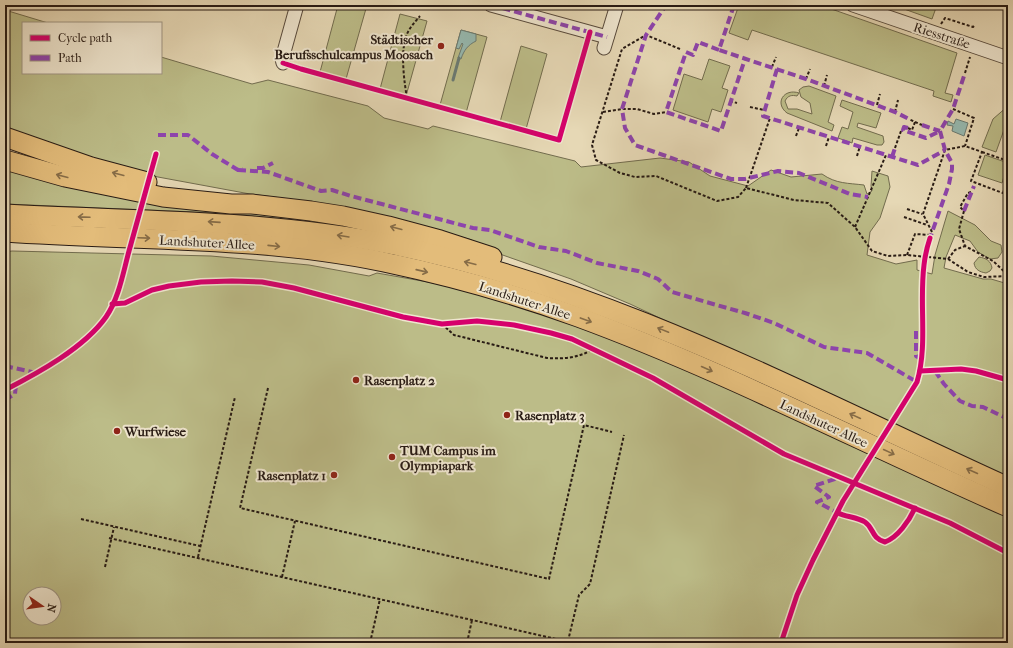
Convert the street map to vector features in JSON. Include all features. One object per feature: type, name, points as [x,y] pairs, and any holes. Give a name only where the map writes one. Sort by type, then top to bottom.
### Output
[{"type":"highway","points":[[5,137],[56,155],[130,178],[252,204],[343,216],[440,240],[535,271],[561,292]]},
{"type":"highway","points":[[5,160],[65,177],[163,197],[231,204],[252,204]]},
{"type":"highway","name":"Landshuter Allee","points":[[5,214],[194,221],[303,230],[388,244],[432,253],[478,265],[561,292],[699,345],[1008,487]]},
{"type":"highway","name":"Landshuter Allee","points":[[5,232],[244,243],[345,255],[384,262],[496,290],[574,315],[692,362],[1008,507]]},
{"type":"highway","points":[[5,245],[57,244],[105,237]]},
{"type":"street","points":[[283,63],[282,59],[297,5]]},
{"type":"street","points":[[491,5],[508,7],[606,42],[617,5]]},
{"type":"street","name":"Riesstraße","points":[[853,5],[886,10],[1008,58]]},
{"type":"path","points":[[407,98],[403,72],[405,38],[420,16]]},
{"type":"path","points":[[941,24],[945,18],[973,26],[971,33]]},
{"type":"path","points":[[680,49],[646,35],[622,49],[592,145],[596,160],[620,173],[635,177],[656,176],[717,201],[738,197],[746,188],[770,118]]},
{"type":"path","points":[[965,73],[970,56]]},
{"type":"path","points":[[772,67],[776,57]]},
{"type":"path","points":[[283,63],[309,71]]},
{"type":"path","points":[[806,79],[810,69]]},
{"type":"path","points":[[824,86],[827,75]]},
{"type":"path","points":[[354,84],[361,84],[369,88]]},
{"type":"path","points":[[877,105],[880,94]]},
{"type":"path","points":[[399,96],[429,104]]},
{"type":"path","points":[[895,112],[898,100]]},
{"type":"path","points":[[730,101],[736,103]]},
{"type":"path","points":[[750,106],[764,110]]},
{"type":"path","points":[[603,112],[622,109],[637,109],[654,114],[666,112]]},
{"type":"path","points":[[953,110],[974,118],[965,146]]},
{"type":"path","points":[[473,117],[488,121]]},
{"type":"path","points":[[909,120],[922,125]]},
{"type":"path","points":[[908,128],[912,130],[915,122]]},
{"type":"path","points":[[796,136],[799,128]]},
{"type":"path","points":[[895,148],[901,131],[903,130]]},
{"type":"path","points":[[534,134],[548,137]]},
{"type":"path","points":[[826,146],[829,137]]},
{"type":"path","points":[[857,156],[860,146]]},
{"type":"path","points":[[922,214],[945,150],[965,146],[1008,161]]},
{"type":"path","points":[[982,152],[971,181],[974,184],[1008,195]]},
{"type":"path","points":[[855,227],[886,155]]},
{"type":"path","points":[[1003,193],[1008,179]]},
{"type":"path","points":[[746,188],[794,200],[828,203],[855,227],[872,252],[888,256],[907,255],[948,259],[968,272],[984,277],[1008,276]]},
{"type":"path","points":[[971,192],[968,193],[960,207],[964,211],[959,229],[965,246],[993,261],[1008,276]]},
{"type":"path","points":[[907,209],[922,214],[932,232]]},
{"type":"path","points":[[904,217],[928,225]]},
{"type":"path","points":[[907,255],[915,234],[931,235]]},
{"type":"path","points":[[948,259],[955,250],[965,246]]},
{"type":"path","points":[[442,324],[454,335],[547,358],[556,359],[576,357],[584,355],[593,349]]},
{"type":"path","points":[[268,388],[240,508],[549,579],[584,425],[612,432]]},
{"type":"path","points":[[198,558],[235,397]]},
{"type":"path","points":[[110,538],[565,642],[568,641],[579,595],[590,584],[624,435]]},
{"type":"path","points":[[81,519],[201,546]]},
{"type":"path","points":[[282,577],[295,521]]},
{"type":"path","points":[[105,567],[110,538],[114,527]]},
{"type":"path","points":[[370,643],[380,599]]},
{"type":"path","points":[[467,643],[472,620]]},
{"type":"green space","points":[[338,5],[367,5],[346,79],[320,72]]},
{"type":"green space","points":[[739,5],[820,5],[957,53],[945,93],[953,95],[951,102],[933,96],[934,91],[752,30],[748,40],[729,33]]},
{"type":"green space","points":[[893,5],[937,5],[932,19]]},
{"type":"green space","points":[[5,10],[45,22],[22,22],[22,74],[162,74],[162,57],[252,84],[268,80],[368,106],[384,118],[428,129],[433,126],[575,161],[581,167],[660,158],[689,162],[710,176],[748,186],[771,170],[791,177],[822,174],[832,180],[864,185],[867,194],[872,191],[872,171],[888,176],[890,187],[880,218],[870,232],[867,255],[896,264],[917,260],[917,270],[932,274],[935,255],[948,211],[975,225],[991,241],[1001,245],[1002,252],[998,258],[990,259],[978,252],[970,241],[955,235],[946,257],[944,268],[983,279],[991,279],[1008,284],[1008,482],[630,304],[571,279],[477,246],[472,240],[437,230],[313,202],[250,194],[158,177],[119,167],[5,128]]},
{"type":"green space","points":[[400,14],[427,21],[406,96],[380,89]]},
{"type":"green space","points":[[461,30],[487,37],[466,113],[440,105]]},
{"type":"green space","points":[[521,46],[547,54],[526,129],[500,122]]},
{"type":"green space","points":[[709,59],[730,66],[722,88],[728,90],[721,112],[712,109],[708,122],[673,110],[684,74],[702,80]]},
{"type":"green space","points":[[809,86],[836,96],[828,122],[834,125],[832,131],[787,113],[783,109],[781,105],[782,97],[785,94],[794,92],[799,93],[797,96],[790,96],[785,101],[788,109],[797,109],[812,114],[810,103],[801,97],[799,90],[803,87]]},
{"type":"green space","points":[[842,100],[881,113],[876,128],[858,123],[857,127],[883,136],[884,142],[882,145],[853,138],[852,143],[838,138],[842,127],[848,129],[853,112],[840,106]]},
{"type":"green space","points":[[1008,106],[1008,126],[1005,127],[996,152],[982,147],[993,119]]},
{"type":"green space","points":[[985,155],[1008,163],[1002,183],[978,175]]},
{"type":"green space","points":[[5,165],[277,212],[354,228],[276,218],[220,213],[5,204]]},
{"type":"green space","name":"TUM Campus im Olympiapark","points":[[12,251],[211,256],[309,265],[369,276],[377,273],[456,287],[531,307],[668,361],[1008,514],[1008,643],[5,643],[5,252]]},
{"type":"green space","points":[[979,257],[986,259],[989,262],[992,268],[990,271],[986,273],[977,269],[974,263]]},
{"type":"water","points":[[461,30],[476,34],[476,41],[467,48],[461,59],[458,58],[463,44],[462,43],[459,49],[456,48]]},
{"type":"water","points":[[956,119],[968,123],[964,136],[952,131],[953,126],[947,125],[948,121],[954,124]]},
{"type":"waterway","points":[[453,80],[459,58]]},
{"type":"marked path","points":[[491,5],[607,37]]},
{"type":"marked path","points":[[669,5],[664,8],[646,35],[622,109],[625,128],[635,145],[731,179],[745,179],[778,171],[799,173],[850,194],[868,197]]},
{"type":"marked path","points":[[734,5],[719,50],[806,79],[895,112],[909,119]]},
{"type":"marked path","points":[[719,50],[698,42],[693,55],[686,52],[666,112],[721,131],[745,59]]},
{"type":"marked path","points":[[777,69],[763,116],[918,165],[945,150]]},
{"type":"marked path","points":[[929,241],[949,184],[952,169],[952,163],[945,150],[940,131],[953,109],[965,73]]},
{"type":"marked path","points":[[922,125],[940,131]]},
{"type":"marked path","points":[[908,128],[904,127],[903,130],[926,138],[940,131]]},
{"type":"marked path","points":[[158,135],[188,135],[212,154],[238,170],[243,169]]},
{"type":"marked path","points":[[892,157],[895,148]]},
{"type":"marked path","points":[[257,168],[263,168],[273,163]]},
{"type":"marked path","points":[[238,170],[268,172],[321,191],[332,190],[473,228],[490,230],[539,247],[566,251],[597,263],[638,271],[658,279],[672,292],[774,323],[824,347],[867,353],[917,382]]},
{"type":"marked path","points":[[964,211],[974,186]]},
{"type":"marked path","points":[[916,331],[916,356],[921,359]]},
{"type":"marked path","points":[[5,366],[37,373]]},
{"type":"marked path","points":[[935,371],[944,384],[960,401],[972,406],[983,407],[1008,419]]},
{"type":"marked path","points":[[5,400],[15,394],[16,384]]},
{"type":"marked path","points":[[840,514],[817,502],[829,497],[814,486],[841,477]]},
{"type":"cycle path","points":[[283,63],[559,140],[590,32]]},
{"type":"cycle path","points":[[5,390],[60,359],[86,339],[106,317],[114,302],[120,285],[156,154]]},
{"type":"cycle path","points":[[781,643],[797,595],[843,501],[917,382],[923,339],[922,295],[924,265],[930,238]]},
{"type":"cycle path","points":[[112,304],[125,303],[152,290],[169,286],[201,282],[262,282],[294,288],[403,317],[442,324],[477,321],[514,325],[551,333],[572,339],[653,378],[784,454],[950,523],[1008,553]]},
{"type":"cycle path","points":[[920,371],[961,369],[976,371],[1008,380]]},
{"type":"cycle path","points":[[838,513],[865,522],[877,538],[885,542],[890,540],[903,528],[915,508]]},
{"type":"place","name":"Städtischer Berufsschulcampus Moosach","points":[[441,46]]},
{"type":"place","name":"Rasenplatz 2","points":[[356,380]]},
{"type":"place","name":"Rasenplatz 3","points":[[507,415]]},
{"type":"place","name":"Wurfwiese","points":[[117,431]]},
{"type":"place","name":"TUM Campus im Olympiapark","points":[[392,457]]},
{"type":"place","name":"Rasenplatz 1","points":[[334,475]]}]
